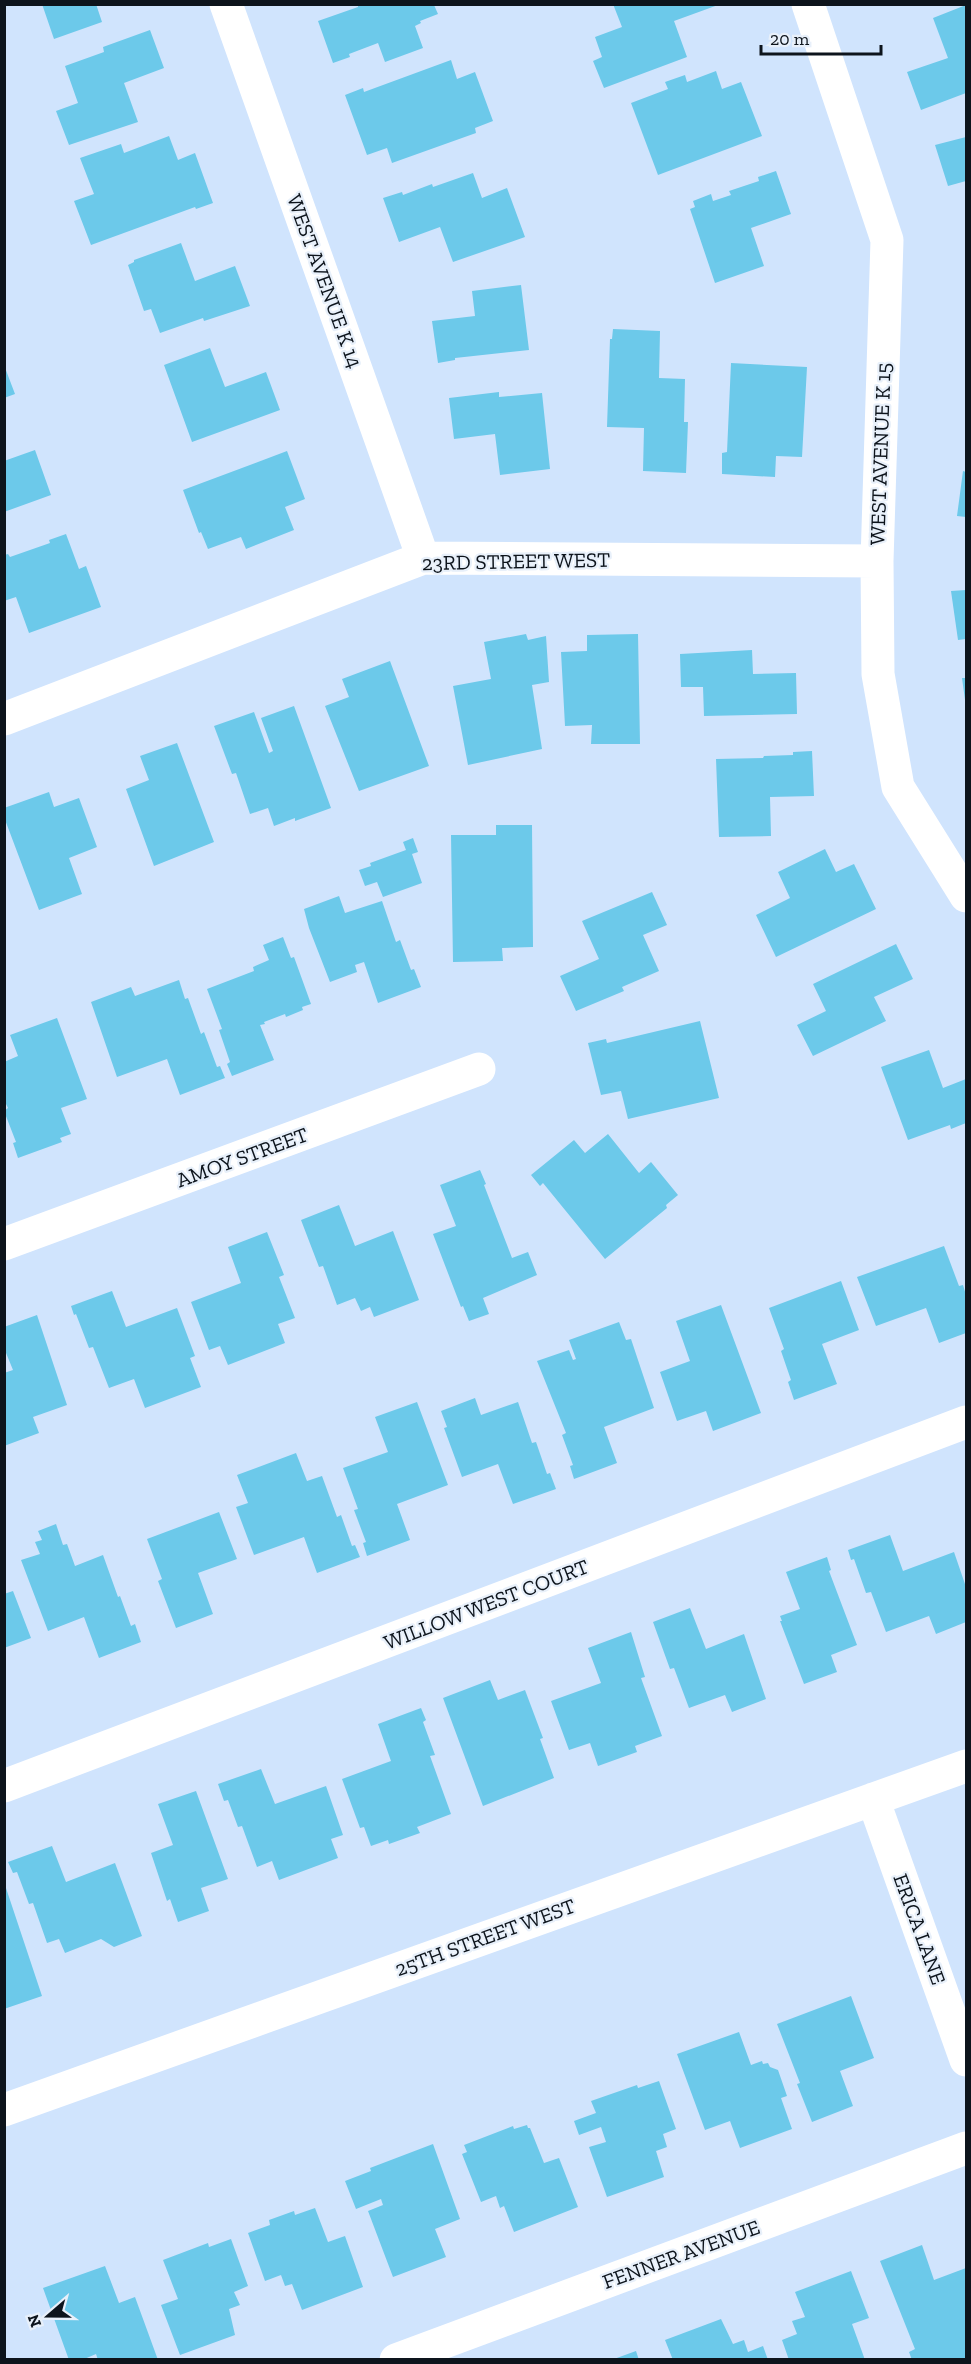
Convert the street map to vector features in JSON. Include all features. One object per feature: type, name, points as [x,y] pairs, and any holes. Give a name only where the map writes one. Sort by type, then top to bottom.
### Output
[{"type":"street","name":"WEST AVENUE K 14","points":[[226,4],[423,558]]},
{"type":"street","name":"WEST AVENUE K 15","points":[[808,4],[887,240],[877,561],[878,674],[898,787],[966,896]]},
{"type":"street","name":"23RD STREET WEST","points":[[4,719],[423,558],[877,561]]},
{"type":"street","name":"AMOY STREET","points":[[4,1244],[480,1069]]},
{"type":"street","name":"WILLOW WEST COURT","points":[[4,1786],[966,1422]]},
{"type":"street","name":"25TH STREET WEST","points":[[4,2110],[966,1766]]},
{"type":"street","name":"ERICA LANE","points":[[873,1799],[966,2060]]},
{"type":"street","name":"FENNER AVENUE","points":[[396,2360],[966,2148]]},
{"type":"building","points":[[42,4],[96,4],[102,22],[54,39]]},
{"type":"building","points":[[613,4],[718,5],[674,21],[687,57],[604,88],[593,61],[602,57],[595,37],[622,27]]},
{"type":"building","points":[[358,5],[434,5],[438,14],[420,21],[421,23],[415,26],[423,48],[385,62],[378,43],[333,63],[318,21],[358,7]]},
{"type":"building","points":[[966,5],[966,93],[921,110],[907,72],[948,58],[933,18]]},
{"type":"building","points":[[150,30],[164,68],[124,83],[138,122],[69,145],[56,111],[78,103],[65,66],[104,52],[103,47]]},
{"type":"building","points":[[451,60],[457,79],[475,72],[493,121],[475,128],[476,133],[392,163],[387,148],[367,155],[345,95],[363,88],[364,92]]},
{"type":"building","points":[[716,71],[722,89],[741,82],[762,136],[658,175],[631,103],[668,89],[665,82],[685,75],[687,82]]},
{"type":"building","points":[[169,136],[178,160],[195,153],[213,203],[196,209],[195,207],[91,245],[74,201],[94,194],[80,158],[121,144],[124,153]]},
{"type":"building","points":[[966,137],[966,181],[948,186],[935,145]]},
{"type":"building","points":[[776,171],[791,214],[751,228],[764,266],[715,283],[690,209],[695,207],[693,201],[711,194],[713,201],[731,195],[729,191],[759,181],[758,177]]},
{"type":"building","points":[[473,173],[482,198],[507,188],[525,237],[453,262],[440,227],[399,242],[383,198],[402,192],[403,195],[432,184],[433,187]]},
{"type":"building","points":[[181,243],[195,281],[235,266],[250,306],[204,321],[203,318],[160,333],[151,309],[144,311],[128,265],[134,260]]},
{"type":"building","points":[[521,285],[529,350],[455,358],[455,360],[438,363],[432,321],[475,316],[472,291]]},
{"type":"building","points":[[613,329],[660,331],[659,378],[685,379],[684,422],[688,422],[686,473],[643,471],[644,428],[607,427],[610,339],[612,339]]},
{"type":"building","points":[[210,348],[225,387],[266,372],[280,410],[192,442],[164,365]]},
{"type":"building","points":[[731,363],[807,367],[802,457],[776,456],[775,477],[722,474],[722,453],[727,452]]},
{"type":"building","points":[[4,365],[15,394],[4,398]]},
{"type":"building","points":[[499,392],[499,397],[542,393],[550,469],[500,475],[495,434],[454,439],[449,398]]},
{"type":"building","points":[[35,450],[51,495],[4,512],[4,461]]},
{"type":"building","points":[[287,451],[305,499],[285,507],[294,530],[246,549],[241,537],[208,549],[201,532],[199,533],[183,490]]},
{"type":"building","points":[[963,471],[966,472],[966,517],[957,516]]},
{"type":"building","points":[[66,534],[79,569],[86,566],[101,607],[29,633],[16,597],[4,601],[4,555],[8,554],[10,557],[50,543],[49,540]]},
{"type":"building","points":[[966,590],[966,639],[958,640],[951,591]]},
{"type":"building","points":[[526,634],[528,640],[546,636],[549,682],[532,685],[542,749],[468,765],[453,686],[491,679],[484,642]]},
{"type":"building","points":[[638,634],[640,744],[591,744],[592,725],[565,726],[561,652],[587,651],[587,635]]},
{"type":"building","points":[[752,650],[753,674],[796,673],[797,714],[704,716],[703,687],[681,687],[680,654]]},
{"type":"building","points":[[390,661],[429,766],[359,791],[325,706],[349,697],[342,679]]},
{"type":"building","points":[[962,678],[966,678],[966,700],[965,700]]},
{"type":"building","points":[[294,706],[331,808],[274,826],[268,808],[250,814],[236,773],[232,774],[214,726],[254,712],[269,753],[273,751],[261,718]]},
{"type":"building","points":[[177,743],[214,842],[154,866],[126,789],[149,780],[140,756]]},
{"type":"building","points":[[812,751],[814,796],[770,797],[771,836],[719,837],[716,759],[763,758],[764,756],[793,755],[793,752]]},
{"type":"building","points":[[49,792],[54,807],[79,798],[97,847],[69,858],[82,894],[39,910],[4,817],[4,808]]},
{"type":"building","points":[[496,825],[532,825],[533,947],[502,948],[503,961],[453,962],[451,835],[496,835]]},
{"type":"building","points":[[413,838],[418,852],[412,854],[422,883],[383,897],[377,882],[365,886],[359,870],[371,866],[370,863],[406,850],[403,842]]},
{"type":"building","points":[[825,849],[836,872],[854,864],[876,909],[776,957],[756,915],[790,898],[778,872]]},
{"type":"building","points":[[652,892],[667,925],[643,935],[659,971],[622,987],[624,991],[576,1011],[560,976],[599,959],[582,921]]},
{"type":"building","points":[[339,896],[345,913],[382,901],[396,942],[400,940],[411,970],[414,969],[421,987],[378,1003],[364,962],[355,965],[357,972],[330,982],[304,909]]},
{"type":"building","points":[[283,937],[291,958],[294,957],[311,1004],[286,1017],[285,1014],[260,1025],[274,1060],[232,1076],[227,1064],[230,1062],[219,1030],[222,1029],[207,989],[254,971],[253,967],[269,960],[263,945]]},
{"type":"building","points":[[896,944],[913,979],[874,997],[886,1021],[813,1056],[797,1025],[826,1011],[813,984]]},
{"type":"building","points":[[179,980],[201,1034],[204,1032],[217,1067],[220,1066],[225,1078],[180,1095],[167,1059],[117,1077],[91,1002],[131,987],[135,996]]},
{"type":"building","points":[[57,1018],[87,1099],[61,1108],[71,1134],[60,1138],[62,1142],[18,1158],[13,1143],[16,1142],[4,1111],[8,1108],[4,1100],[4,1062],[18,1056],[10,1035]]},
{"type":"building","points":[[700,1021],[719,1098],[628,1119],[621,1091],[601,1095],[588,1043],[606,1039],[607,1043]]},
{"type":"building","points":[[929,1050],[943,1088],[966,1079],[966,1123],[951,1129],[950,1125],[908,1140],[881,1067]]},
{"type":"building","points":[[608,1134],[639,1173],[651,1162],[678,1195],[666,1205],[667,1208],[605,1259],[543,1183],[540,1186],[531,1175],[574,1140],[585,1153]]},
{"type":"building","points":[[480,1170],[512,1258],[528,1252],[537,1275],[483,1298],[489,1314],[469,1321],[463,1306],[461,1307],[433,1234],[456,1226],[440,1185]]},
{"type":"building","points":[[339,1205],[355,1246],[393,1231],[419,1300],[374,1317],[370,1307],[361,1311],[355,1298],[337,1305],[323,1266],[319,1267],[301,1220]]},
{"type":"building","points":[[267,1232],[284,1275],[279,1277],[295,1318],[278,1324],[285,1343],[228,1365],[220,1346],[209,1350],[191,1302],[241,1283],[228,1247]]},
{"type":"building","points":[[944,1246],[959,1286],[963,1285],[966,1295],[966,1333],[939,1343],[926,1308],[876,1326],[857,1277]]},
{"type":"building","points":[[841,1281],[859,1330],[822,1344],[837,1384],[794,1400],[788,1382],[791,1380],[781,1351],[784,1349],[769,1308]]},
{"type":"building","points":[[112,1291],[126,1327],[177,1308],[195,1356],[190,1358],[201,1387],[145,1408],[134,1379],[109,1388],[93,1347],[89,1348],[71,1306]]},
{"type":"building","points":[[721,1305],[761,1413],[713,1431],[706,1411],[677,1421],[660,1372],[690,1361],[676,1321]]},
{"type":"building","points":[[37,1315],[67,1405],[33,1417],[39,1433],[4,1446],[4,1373],[13,1370],[4,1348],[4,1327]]},
{"type":"building","points":[[619,1322],[626,1340],[631,1339],[654,1408],[604,1427],[617,1463],[574,1479],[570,1466],[573,1465],[562,1435],[566,1433],[537,1361],[569,1350],[573,1360],[576,1359],[569,1340]]},
{"type":"building","points":[[475,1398],[481,1415],[518,1402],[532,1443],[536,1442],[547,1474],[550,1473],[556,1489],[513,1504],[498,1464],[462,1477],[444,1428],[447,1427],[441,1411]]},
{"type":"building","points":[[417,1402],[448,1485],[397,1504],[410,1540],[367,1556],[363,1543],[366,1542],[354,1510],[358,1509],[343,1468],[388,1452],[375,1417]]},
{"type":"building","points":[[296,1453],[307,1481],[322,1476],[337,1517],[341,1515],[352,1546],[355,1545],[360,1557],[317,1573],[304,1537],[254,1555],[236,1507],[248,1503],[237,1475]]},
{"type":"building","points":[[219,1512],[237,1559],[198,1573],[213,1614],[176,1628],[158,1581],[162,1579],[147,1539]]},
{"type":"building","points":[[56,1524],[63,1545],[67,1544],[75,1566],[103,1555],[118,1597],[120,1596],[131,1626],[135,1624],[141,1642],[99,1658],[84,1617],[48,1631],[21,1560],[40,1554],[35,1542],[42,1540],[38,1531]]},
{"type":"building","points":[[890,1535],[903,1571],[954,1552],[966,1587],[966,1622],[936,1634],[929,1616],[886,1632],[871,1592],[866,1593],[854,1559],[851,1560],[848,1550]]},
{"type":"building","points":[[827,1557],[831,1570],[829,1571],[857,1645],[831,1655],[837,1672],[804,1684],[780,1621],[782,1621],[780,1616],[800,1609],[786,1572]]},
{"type":"building","points":[[13,1591],[31,1638],[4,1648],[4,1594]]},
{"type":"building","points":[[690,1608],[706,1649],[744,1634],[766,1699],[732,1712],[725,1695],[689,1708],[674,1668],[670,1669],[653,1622]]},
{"type":"building","points":[[631,1632],[645,1677],[641,1678],[662,1736],[635,1746],[637,1752],[598,1766],[590,1743],[569,1750],[551,1701],[601,1683],[588,1648]]},
{"type":"building","points":[[490,1680],[498,1700],[525,1690],[543,1738],[540,1739],[554,1778],[483,1806],[443,1698]]},
{"type":"building","points":[[421,1708],[426,1720],[423,1722],[435,1755],[430,1756],[451,1814],[417,1827],[420,1833],[389,1844],[388,1840],[371,1846],[364,1827],[360,1828],[342,1779],[391,1761],[378,1724]]},
{"type":"building","points":[[261,1769],[275,1804],[326,1786],[343,1835],[331,1839],[338,1858],[279,1880],[272,1861],[257,1867],[242,1826],[238,1827],[228,1800],[224,1801],[218,1784]]},
{"type":"building","points":[[196,1791],[228,1879],[201,1888],[209,1911],[178,1922],[170,1899],[167,1901],[151,1853],[173,1845],[158,1804]]},
{"type":"building","points":[[52,1846],[66,1882],[115,1863],[142,1936],[114,1947],[101,1939],[65,1953],[59,1939],[47,1943],[33,1903],[29,1904],[17,1872],[13,1873],[8,1862]]},
{"type":"building","points":[[4,1882],[42,1996],[4,2009]]},
{"type":"building","points":[[851,1996],[874,2058],[840,2071],[853,2106],[812,2122],[797,2084],[800,2083],[777,2024]]},
{"type":"building","points":[[739,2032],[751,2065],[762,2061],[763,2064],[768,2063],[770,2067],[778,2070],[787,2096],[781,2098],[792,2129],[740,2148],[730,2121],[705,2130],[677,2054]]},
{"type":"building","points":[[659,2081],[676,2129],[663,2134],[667,2147],[656,2151],[664,2177],[607,2197],[589,2147],[606,2142],[601,2127],[579,2135],[574,2121],[596,2113],[591,2101],[637,2085],[638,2088]]},
{"type":"building","points":[[527,2125],[544,2163],[559,2158],[578,2207],[514,2232],[504,2206],[500,2208],[496,2196],[481,2202],[462,2154],[467,2152],[464,2145],[513,2126],[514,2129]]},
{"type":"building","points":[[433,2144],[460,2219],[435,2229],[446,2257],[393,2277],[368,2211],[383,2205],[381,2199],[356,2209],[345,2181],[371,2171],[370,2168]]},
{"type":"building","points":[[315,2208],[328,2242],[345,2236],[363,2287],[302,2310],[292,2284],[285,2286],[281,2275],[265,2281],[248,2233],[270,2225],[269,2220],[294,2211],[295,2215]]},
{"type":"building","points":[[231,2239],[248,2286],[234,2292],[240,2305],[229,2309],[235,2335],[180,2355],[161,2305],[178,2299],[163,2260],[208,2243],[209,2247]]},
{"type":"building","points":[[922,2245],[934,2280],[966,2268],[966,2360],[912,2360],[909,2352],[915,2349],[880,2261]]},
{"type":"building","points":[[105,2266],[119,2303],[135,2297],[158,2360],[98,2360],[96,2354],[82,2360],[69,2360],[43,2288]]},
{"type":"building","points":[[851,2271],[869,2318],[852,2324],[865,2360],[789,2360],[782,2340],[797,2334],[792,2321],[805,2317],[795,2292]]},
{"type":"building","points":[[721,2319],[733,2344],[744,2340],[748,2352],[763,2346],[768,2360],[673,2360],[665,2340]]},
{"type":"building","points":[[636,2351],[639,2360],[614,2360],[614,2359]]}]
